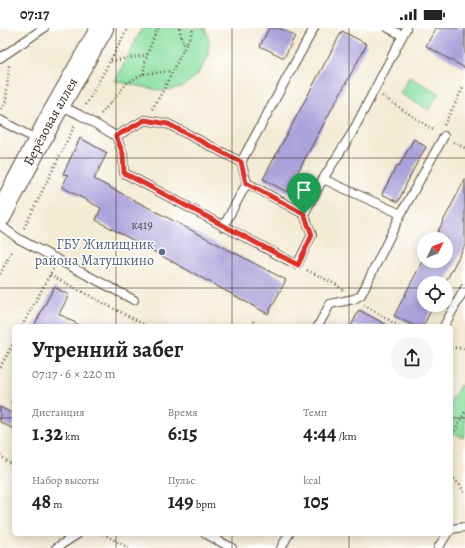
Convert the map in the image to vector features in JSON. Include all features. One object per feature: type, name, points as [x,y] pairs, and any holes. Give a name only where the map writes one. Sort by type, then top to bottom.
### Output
[{"type":"street","name":"Берёзовая аллея","points":[[0,216],[102,28]]},
{"type":"lane","points":[[0,58],[44,28]]},
{"type":"lane","points":[[223,227],[246,183],[241,162],[314,28]]},
{"type":"lane","points":[[304,214],[352,133],[404,32],[388,28]]},
{"type":"lane","points":[[59,105],[80,115],[116,136],[123,154],[124,173],[223,227],[298,265],[312,235],[304,214],[246,183]]},
{"type":"lane","points":[[0,120],[40,140]]},
{"type":"lane","points":[[116,136],[145,120],[168,124],[241,162]]},
{"type":"lane","points":[[319,324],[330,304],[354,299],[361,295],[401,214],[444,136]]},
{"type":"lane","points":[[324,179],[401,214]]},
{"type":"lane","points":[[0,225],[19,239],[134,300]]},
{"type":"lane","points":[[445,324],[465,288]]},
{"type":"lane","points":[[453,529],[465,526]]},
{"type":"lane","points":[[56,548],[75,536]]},
{"type":"lane","points":[[210,536],[232,548]]},
{"type":"lane","points":[[281,548],[288,536]]},
{"type":"lane","points":[[438,548],[446,536]]},
{"type":"path","points":[[0,274],[19,239],[80,115],[128,28]]},
{"type":"path","points":[[143,74],[146,55],[157,29],[159,28]]},
{"type":"path","points":[[179,28],[184,48]]},
{"type":"path","points":[[145,120],[163,91],[194,28]]},
{"type":"path","points":[[0,111],[6,101],[11,51]]},
{"type":"path","points":[[111,61],[146,55]]},
{"type":"path","points":[[93,123],[127,83],[143,74],[173,71]]},
{"type":"path","points":[[444,136],[443,128],[464,86]]},
{"type":"path","points":[[374,91],[465,148]]},
{"type":"path","points":[[23,324],[58,260]]},
{"type":"path","points":[[50,275],[143,324]]},
{"type":"path","points":[[0,367],[12,347]]},
{"type":"path","points":[[453,347],[465,349]]},
{"type":"path","points":[[453,434],[465,412]]},
{"type":"path","points":[[0,456],[12,465]]},
{"type":"path","points":[[453,478],[461,486],[465,494]]},
{"type":"path","points":[[107,536],[129,548]]},
{"type":"green space","points":[[142,28],[205,28],[209,39],[208,58],[197,75],[182,87],[163,91],[115,81]]},
{"type":"green space","points":[[409,77],[439,93],[429,110],[400,94]]},
{"type":"green space","points":[[460,385],[465,387],[465,434],[463,438],[453,432],[453,397]]},
{"type":"building","points":[[269,28],[279,28],[295,36],[284,58],[260,46]]},
{"type":"building","points":[[436,28],[465,28],[465,68],[426,46]]},
{"type":"building","points":[[342,31],[367,44],[287,192],[263,179]]},
{"type":"building","points":[[80,138],[107,153],[94,179],[286,280],[268,314],[96,220],[101,208],[62,187],[68,175],[63,174]]},
{"type":"building","points":[[414,139],[426,147],[398,202],[382,194],[397,165],[399,166]]},
{"type":"building","points":[[465,179],[465,245],[453,268],[453,232],[438,232]]},
{"type":"building","points":[[419,268],[453,268],[449,276],[417,276],[417,312],[430,312],[424,324],[410,324],[394,316]]},
{"type":"building","points":[[54,287],[69,295],[59,314],[77,324],[35,324]]},
{"type":"building","points":[[359,310],[385,324],[352,324]]},
{"type":"building","points":[[0,407],[12,413],[12,428],[0,422]]},
{"type":"place","name":"ГБУ Жилищник района Матушкино","points":[[162,252]]},
{"type":"route","points":[[145,120],[168,124],[241,162],[246,183],[304,214],[312,235],[298,265],[223,227],[124,173],[123,154],[116,136],[145,120]]}]
